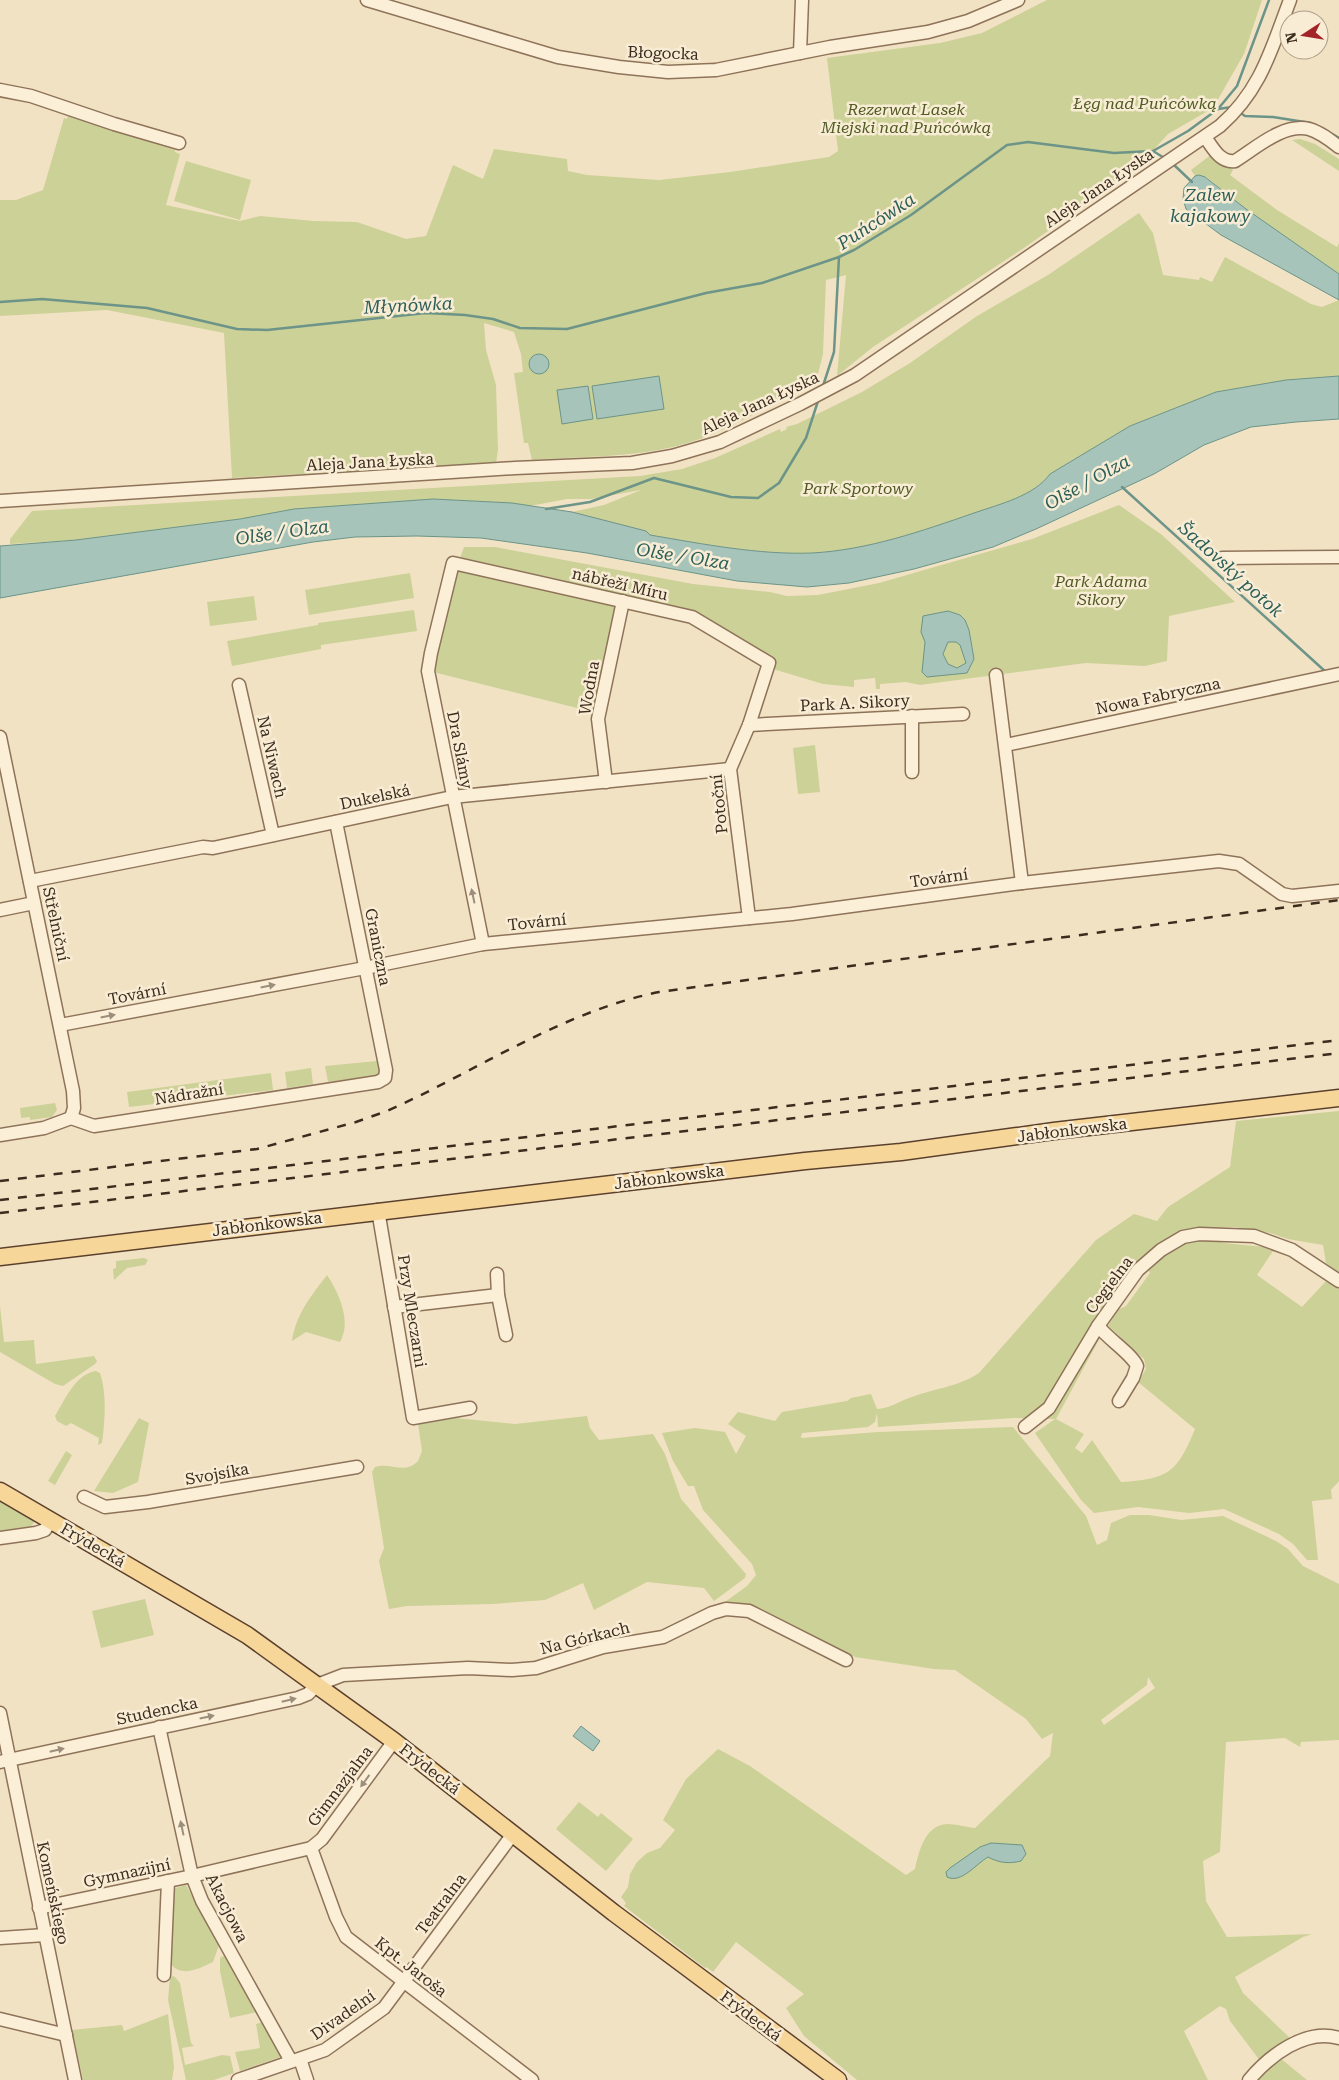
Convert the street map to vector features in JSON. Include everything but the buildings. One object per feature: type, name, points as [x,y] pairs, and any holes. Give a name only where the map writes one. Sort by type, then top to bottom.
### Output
[{"type":"main road","name":"Jabłonkowska","points":[[0,1257],[378,1210],[805,1161],[901,1152],[1054,1131],[1339,1098]]},
{"type":"main road","name":"Frýdecká","points":[[0,1491],[247,1635],[394,1742],[509,1840],[614,1913],[838,2080]]},
{"type":"street","name":"Błogocka","points":[[366,0],[531,50],[587,63],[668,72],[699,72],[928,32],[968,21],[1018,0]]},
{"type":"street","points":[[800,54],[802,0]]},
{"type":"street","name":"Aleja Jana Łyska","points":[[0,501],[515,468],[632,463],[695,450],[741,432],[800,404],[854,375],[1205,137],[1229,118],[1255,87],[1266,64],[1290,0]]},
{"type":"street","points":[[0,90],[31,96],[114,124],[179,143]]},
{"type":"street","points":[[1205,137],[1220,156],[1230,161],[1235,161],[1284,131],[1295,128],[1308,129],[1320,134],[1339,147]]},
{"type":"street","points":[[1222,558],[1339,557]]},
{"type":"street","name":"nábřeží Míru","points":[[453,563],[692,617],[769,663]]},
{"type":"street","name":"Dra Slámy","points":[[453,563],[428,671],[482,944]]},
{"type":"street","name":"Wodna","points":[[606,782],[598,719],[623,601]]},
{"type":"street","name":"Potoční","points":[[749,918],[730,769],[749,725],[769,663]]},
{"type":"street","points":[[996,674],[1022,883]]},
{"type":"street","name":"Nowa Fabryczna","points":[[1006,745],[1339,674]]},
{"type":"street","name":"Na Niwach","points":[[239,685],[273,835]]},
{"type":"street","name":"Park A. Sikory","points":[[749,725],[963,714]]},
{"type":"street","points":[[912,716],[912,772]]},
{"type":"street","name":"Střelniční","points":[[0,737],[3,771],[30,880],[73,1091],[74,1108],[71,1118]]},
{"type":"street","name":"Dukelská","points":[[30,880],[203,847],[213,848],[452,797],[730,769]]},
{"type":"street","name":"Graniczna","points":[[336,822],[386,1070],[385,1078]]},
{"type":"street","name":"Tovární","points":[[60,1025],[366,968],[482,944],[792,914],[1022,883],[1219,861],[1239,864],[1282,894],[1292,896],[1339,891]]},
{"type":"street","points":[[0,910],[34,903]]},
{"type":"street","name":"Nádražní","points":[[71,1118],[94,1126],[378,1082],[385,1078]]},
{"type":"street","points":[[0,1135],[44,1128],[71,1118]]},
{"type":"street","name":"Przy Mleczarni","points":[[378,1210],[413,1418],[470,1408]]},
{"type":"street","name":"Cegielna","points":[[1025,1426],[1049,1408],[1098,1326],[1138,1270],[1172,1243],[1183,1237],[1199,1234],[1254,1236],[1292,1250],[1339,1281]]},
{"type":"street","points":[[497,1274],[498,1295],[506,1335]]},
{"type":"street","points":[[394,1307],[498,1295]]},
{"type":"street","points":[[1098,1326],[1108,1338],[1134,1359],[1137,1366],[1133,1378],[1119,1401]]},
{"type":"street","name":"Svojsíka","points":[[84,1497],[105,1507],[357,1467]]},
{"type":"street","points":[[0,1538],[45,1530],[51,1520]]},
{"type":"street","name":"Na Górkach","points":[[317,1685],[343,1675],[468,1668],[512,1670],[536,1668],[603,1647],[663,1638],[712,1612],[726,1609],[749,1611],[846,1660]]},
{"type":"street","name":"Studencka","points":[[5,1761],[298,1698],[308,1694],[317,1685]]},
{"type":"street","name":"Komeńskiego","points":[[0,1713],[5,1761],[45,1935],[75,2080]]},
{"type":"street","name":"Akacjowa","points":[[159,1727],[192,1876],[202,1900],[307,2080]]},
{"type":"street","name":"Gimnazjalna","points":[[311,1848],[322,1839],[394,1742]]},
{"type":"street","name":"Teatralna","points":[[404,1982],[509,1840]]},
{"type":"street","name":"Gymnazijní","points":[[39,1908],[192,1876],[311,1848]]},
{"type":"street","name":"Kpt. Jaroša","points":[[311,1848],[336,1917],[346,1938],[532,2080]]},
{"type":"street","points":[[164,1975],[168,1881]]},
{"type":"street","points":[[0,1938],[45,1935]]},
{"type":"street","name":"Divadelní","points":[[296,2060],[325,2050],[384,2008],[404,1982]]},
{"type":"street","points":[[0,2019],[66,2035]]},
{"type":"street","points":[[1248,2080],[1277,2053],[1288,2047],[1319,2037],[1339,2038]]},
{"type":"street","points":[[238,2080],[296,2060]]},
{"type":"green space","points":[[1047,0],[1262,0],[1244,54],[1213,108],[1168,134],[1139,166],[1024,248],[873,347],[837,376],[846,275],[826,280],[823,354],[816,382],[723,430],[691,442],[632,454],[532,460],[528,443],[524,443],[514,373],[523,372],[521,354],[514,332],[484,323],[486,350],[496,385],[498,450],[496,463],[232,478],[224,333],[107,310],[0,316],[0,200],[16,200],[43,190],[64,118],[67,119],[68,116],[175,150],[175,152],[180,154],[166,205],[240,221],[260,216],[314,221],[357,222],[406,239],[426,236],[453,165],[483,179],[494,149],[567,159],[568,171],[587,175],[659,180],[730,172],[829,157],[838,151],[827,58],[940,43],[982,33]]},
{"type":"green space","points":[[1300,139],[1315,144],[1339,159],[1339,171],[1292,140]]},
{"type":"green space","points":[[1212,154],[1233,170],[1230,175],[1277,210],[1337,247],[1339,243],[1339,274],[1246,209],[1206,177],[1195,176],[1191,170]]},
{"type":"green space","points":[[186,161],[251,180],[240,220],[174,201]]},
{"type":"green space","name":"Park Sportowy","points":[[1139,213],[1153,233],[1163,275],[1199,280],[1200,277],[1212,282],[1225,257],[1311,304],[1322,307],[1339,300],[1339,376],[1286,380],[1216,392],[1130,426],[1050,474],[1043,482],[1026,494],[894,539],[833,551],[792,553],[751,551],[650,535],[646,531],[572,512],[604,505],[641,490],[591,499],[567,499],[530,506],[433,499],[294,509],[240,519],[76,540],[10,544],[10,539],[32,511],[640,476],[682,469],[715,458],[780,429],[781,432],[787,429],[786,427],[797,424],[862,392],[910,363],[977,316],[1048,275]]},
{"type":"green space","name":"Park Adama Sikory","points":[[1119,505],[1162,535],[1235,602],[1169,616],[1167,661],[1145,666],[1086,663],[920,685],[906,682],[880,684],[880,689],[876,689],[875,678],[854,680],[854,687],[823,684],[773,669],[774,658],[759,654],[694,614],[459,561],[464,547],[495,547],[693,584],[770,592],[787,596],[818,595],[879,583],[1032,539]]},
{"type":"green space","points":[[459,567],[618,607],[593,712],[433,672]]},
{"type":"green space","points":[[410,573],[414,598],[309,615],[305,590]]},
{"type":"green space","points":[[254,596],[257,620],[210,626],[207,602]]},
{"type":"green space","points":[[414,610],[417,631],[321,645],[321,649],[232,666],[227,641],[318,625],[318,623]]},
{"type":"green space","points":[[815,745],[820,792],[798,794],[793,748]]},
{"type":"green space","points":[[377,1061],[380,1075],[328,1082],[325,1066]]},
{"type":"green space","points":[[311,1068],[313,1084],[287,1088],[285,1072]]},
{"type":"green space","points":[[271,1073],[273,1090],[129,1107],[127,1092]]},
{"type":"green space","points":[[55,1103],[57,1110],[52,1117],[30,1120],[30,1117],[21,1118],[20,1108]]},
{"type":"green space","points":[[1339,1111],[1339,1273],[1326,1263],[1323,1245],[1235,1227],[1186,1231],[1224,1243],[1275,1248],[1257,1275],[1302,1307],[1327,1280],[1339,1289],[1339,1481],[1331,1490],[1332,1499],[1312,1501],[1318,1560],[1307,1560],[1293,1544],[1279,1534],[1224,1509],[1189,1513],[1138,1507],[1094,1513],[1081,1500],[1035,1433],[1055,1419],[1014,1418],[878,1427],[877,1413],[875,1422],[868,1427],[802,1433],[801,1438],[878,1432],[1013,1427],[1086,1516],[1097,1545],[1107,1540],[1111,1523],[1130,1515],[1149,1515],[1181,1520],[1223,1516],[1276,1541],[1288,1549],[1303,1566],[1339,1584],[1339,1740],[1301,1742],[1300,1747],[1285,1738],[1226,1742],[1220,1852],[1203,1861],[1206,1901],[1227,1937],[1312,1934],[1303,1937],[1235,1977],[1243,1993],[1291,2039],[1261,2062],[1230,2021],[1226,2009],[1220,2006],[1184,2031],[1208,2080],[857,2080],[804,2036],[786,2008],[804,1994],[736,1942],[713,1972],[705,1968],[624,1906],[626,1903],[621,1897],[628,1887],[630,1874],[637,1862],[647,1853],[660,1848],[675,1830],[663,1820],[686,1779],[718,1749],[750,1766],[906,1875],[915,1869],[924,1840],[933,1829],[939,1825],[947,1824],[975,1828],[1050,1756],[1053,1733],[1042,1739],[1026,1719],[955,1670],[934,1669],[855,1657],[737,1605],[718,1607],[747,1586],[756,1575],[752,1564],[703,1510],[694,1486],[688,1486],[673,1461],[662,1433],[695,1428],[725,1432],[736,1454],[746,1436],[728,1424],[738,1412],[775,1421],[782,1412],[847,1401],[851,1398],[871,1394],[877,1409],[971,1378],[979,1373],[1096,1240],[1134,1214],[1157,1221],[1168,1207],[1230,1167],[1236,1121]],"holes":[[[1142,1258],[1150,1273],[1126,1306],[1117,1310],[1108,1326],[1144,1359],[1146,1369],[1138,1382],[1195,1429],[1189,1444],[1169,1471],[1150,1479],[1121,1482],[1092,1440],[1082,1453],[1075,1448],[1084,1434],[1056,1419],[1101,1336],[1092,1323],[1128,1268]],[[1148,1677],[1155,1688],[1104,1725],[1101,1720],[1147,1685]]]},
{"type":"green space","points":[[144,1258],[148,1260],[145,1265],[127,1268],[114,1280],[113,1269],[116,1268],[116,1261]]},
{"type":"green space","points":[[327,1275],[340,1299],[344,1317],[345,1326],[340,1342],[306,1332],[292,1341],[301,1314]]},
{"type":"green space","points":[[0,1306],[4,1342],[34,1340],[36,1364],[94,1356],[97,1361],[63,1386],[55,1384],[0,1352]]},
{"type":"green space","points":[[96,1371],[100,1373],[102,1381],[105,1407],[102,1443],[98,1445],[99,1438],[71,1423],[66,1426],[57,1421],[55,1416],[76,1382],[89,1373]]},
{"type":"green space","points":[[587,1416],[590,1428],[599,1440],[653,1434],[665,1454],[681,1499],[746,1574],[745,1578],[714,1601],[704,1588],[647,1582],[594,1610],[583,1583],[545,1600],[493,1604],[407,1606],[389,1609],[379,1561],[384,1548],[372,1472],[375,1467],[403,1468],[413,1465],[418,1461],[422,1451],[418,1424],[456,1418],[515,1424]]},
{"type":"green space","points":[[139,1418],[149,1423],[138,1482],[113,1493],[94,1491]]},
{"type":"green space","points":[[66,1451],[72,1455],[55,1485],[48,1481]]},
{"type":"green space","points":[[0,1497],[32,1515],[34,1522],[29,1530],[0,1534]]},
{"type":"green space","points":[[145,1599],[154,1635],[101,1648],[92,1611]]},
{"type":"green space","points":[[579,1802],[598,1817],[601,1813],[633,1839],[606,1871],[556,1829]]},
{"type":"green space","points":[[186,1885],[219,1945],[213,1962],[190,1971],[174,1968],[170,1963],[172,1889]]},
{"type":"green space","points":[[225,1955],[257,2012],[230,2018],[220,1971],[220,1958]]},
{"type":"green space","points":[[174,1976],[180,1983],[191,2043],[194,2046],[182,2048],[185,2065],[222,2055],[230,2056],[234,2073],[214,2080],[186,2080],[168,2000],[170,1977]]},
{"type":"green space","points":[[168,2014],[174,2067],[172,2080],[83,2080],[72,2030],[122,2025],[124,2031]]},
{"type":"green space","points":[[263,2022],[281,2055],[240,2071],[235,2052],[260,2048],[256,2024]]},
{"type":"green space","points":[[1280,2058],[1307,2080],[1256,2080]]},
{"type":"water","name":"Zalew kajakowy","points":[[1195,176],[1205,177],[1246,209],[1339,274],[1339,300],[1221,235],[1186,209],[1183,199],[1184,188]]},
{"type":"water","points":[[539,354],[546,357],[549,364],[546,371],[539,374],[532,371],[529,364],[532,357]]},
{"type":"water","points":[[659,376],[664,409],[597,419],[592,386]]},
{"type":"water","name":"Olše / Olza","points":[[1339,376],[1339,419],[1251,427],[1204,445],[1154,474],[993,547],[914,569],[849,583],[807,587],[737,581],[587,553],[481,538],[355,537],[313,542],[0,598],[0,546],[76,540],[240,519],[294,509],[433,499],[512,503],[572,512],[646,531],[650,535],[751,551],[812,553],[854,548],[915,533],[1026,494],[1043,482],[1050,474],[1130,426],[1216,392],[1286,380]]},
{"type":"water","points":[[588,386],[593,419],[562,424],[557,390]]},
{"type":"water","points":[[948,611],[960,615],[965,620],[969,630],[974,659],[967,673],[927,677],[922,672],[925,642],[921,632],[923,616]],"holes":[[[948,642],[956,642],[960,645],[966,663],[957,668],[948,664],[943,654]]]},
{"type":"water","points":[[581,1726],[600,1741],[593,1751],[573,1736]]},
{"type":"water","points":[[991,1843],[1022,1845],[1026,1854],[1021,1861],[1012,1862],[1000,1862],[988,1857],[963,1876],[958,1878],[947,1877],[946,1872],[950,1868],[980,1847]]},
{"type":"waterway","name":"Puńcówka","points":[[823,386],[834,352],[839,257],[854,250],[911,215],[1007,145],[1028,142],[1114,153],[1153,151],[1188,131],[1218,109],[1237,86],[1269,0]]},
{"type":"waterway","points":[[1218,109],[1232,107]]},
{"type":"waterway","points":[[1239,112],[1245,116],[1273,117],[1311,123]]},
{"type":"waterway","points":[[1332,134],[1339,138]]},
{"type":"waterway","points":[[1153,151],[1166,159]]},
{"type":"waterway","points":[[1173,164],[1192,182]]},
{"type":"waterway","name":"Młynówka","points":[[0,302],[42,299],[147,308],[237,329],[267,330],[426,313],[493,319],[520,328],[567,329],[706,293],[762,283],[839,257]]},
{"type":"waterway","name":"Puńcówka","points":[[546,509],[590,502],[654,478],[731,497],[758,498],[779,483],[806,438],[818,401]]},
{"type":"waterway","name":"Šadovský potok","points":[[1122,487],[1327,673]]},
{"type":"railway","points":[[0,1181],[257,1149],[356,1122],[387,1111],[520,1044],[588,1013],[623,1001],[659,992],[1339,900]]},
{"type":"railway","points":[[0,1200],[1339,1040]]},
{"type":"railway","points":[[0,1213],[1339,1053]]},
{"type":"park label","name":"Łęg nad Puńcówką","points":[[1145,103]]},
{"type":"park label","name":"Rezerwat Lasek Miejski nad Puńcówką","points":[[906,118]]}]
